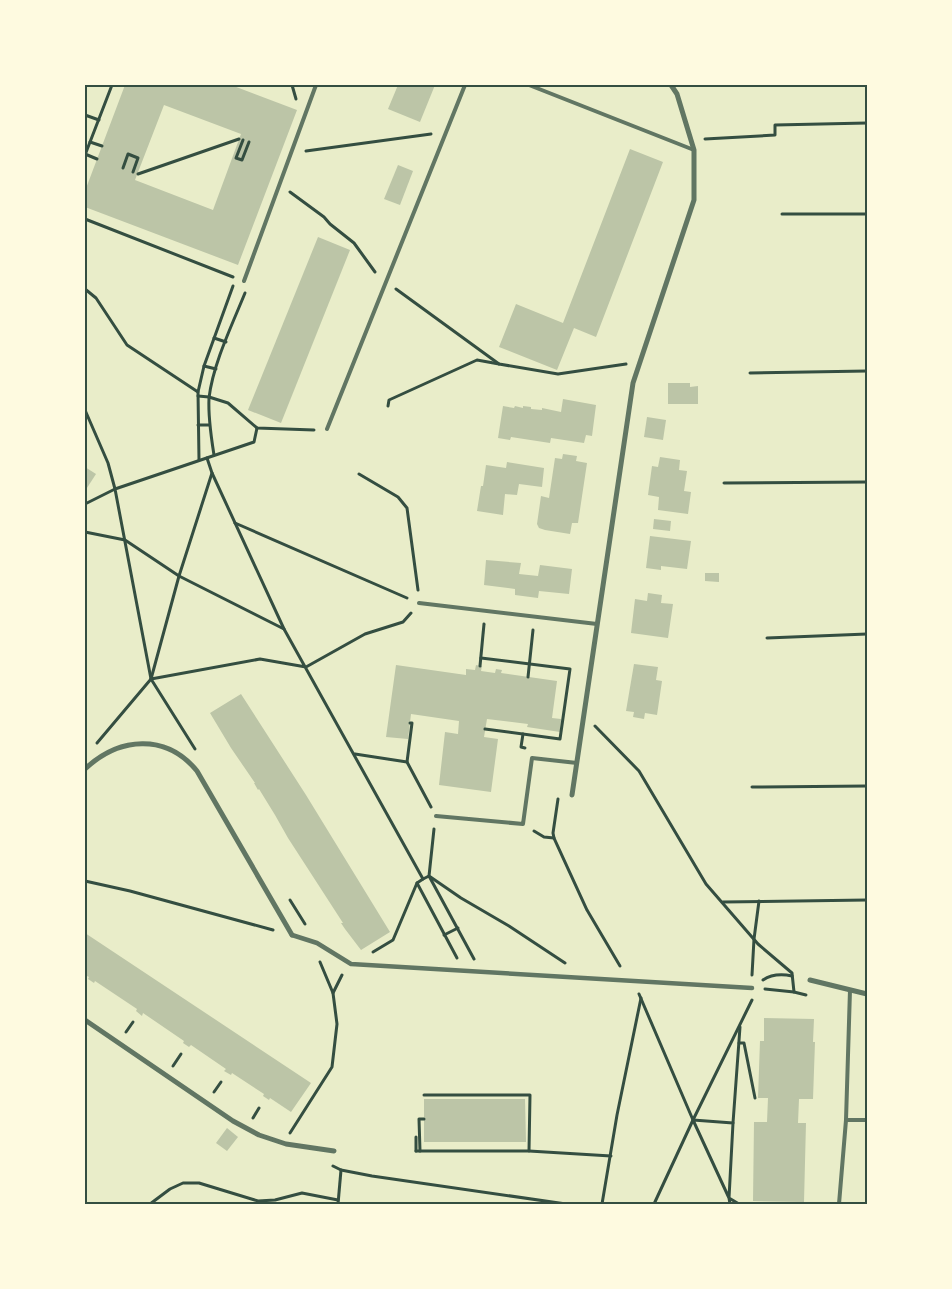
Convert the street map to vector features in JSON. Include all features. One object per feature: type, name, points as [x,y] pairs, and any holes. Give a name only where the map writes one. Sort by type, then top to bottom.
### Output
[{"type":"street","points":[[572,795],[633,383],[694,200],[694,150],[677,94],[671,85]]},
{"type":"street","points":[[85,769],[97,758],[118,748],[144,744],[160,746],[175,751],[188,760],[197,771],[292,935],[317,943],[351,964],[752,988]]},
{"type":"street","points":[[810,980],[867,994]]},
{"type":"street","points":[[85,1020],[233,1121],[259,1135],[286,1144],[334,1151]]},
{"type":"lane","points":[[244,281],[316,85]]},
{"type":"lane","points":[[327,429],[465,85]]},
{"type":"lane","points":[[529,85],[694,150]]},
{"type":"lane","points":[[419,604],[597,624]]},
{"type":"lane","points":[[436,816],[523,824],[532,758],[577,764]]},
{"type":"lane","points":[[839,1204],[846,1120],[850,990]]},
{"type":"lane","points":[[846,1120],[867,1120]]},
{"type":"path","points":[[97,159],[85,155],[112,85]]},
{"type":"path","points":[[85,115],[99,120]]},
{"type":"path","points":[[701,139],[775,135],[775,125],[867,123]]},
{"type":"path","points":[[291,153],[446,132]]},
{"type":"path","points":[[138,174],[241,140],[236,158],[242,160],[249,142]]},
{"type":"path","points":[[90,142],[102,146]]},
{"type":"path","points":[[122,168],[128,154],[138,158],[133,172]]},
{"type":"path","points":[[279,184],[354,242],[380,278],[499,364]]},
{"type":"path","points":[[782,214],[867,214]]},
{"type":"path","points":[[85,219],[244,281]]},
{"type":"path","points":[[85,289],[96,298],[127,345],[198,394],[228,403],[257,428],[327,429]]},
{"type":"path","points":[[199,460],[198,394],[204,366],[229,297]]},
{"type":"path","points":[[214,455],[209,425],[209,397],[216,369],[241,302]]},
{"type":"path","points":[[214,338],[226,342]]},
{"type":"path","points":[[388,406],[389,400],[477,360],[558,374],[640,362]]},
{"type":"path","points":[[204,366],[216,369]]},
{"type":"path","points":[[750,373],[867,371]]},
{"type":"path","points":[[85,410],[108,463],[115,489],[152,678]]},
{"type":"path","points":[[198,425],[209,425]]},
{"type":"path","points":[[85,504],[115,489],[254,442],[257,428]]},
{"type":"path","points":[[207,458],[212,473],[284,629],[423,879]]},
{"type":"path","points":[[91,749],[152,678],[179,576],[212,473]]},
{"type":"path","points":[[152,678],[260,659],[306,667],[365,634],[403,622],[419,604],[407,508],[398,497],[359,474]]},
{"type":"path","points":[[724,483],[867,482]]},
{"type":"path","points":[[235,524],[419,604]]},
{"type":"path","points":[[85,532],[124,540],[179,576],[284,629]]},
{"type":"path","points":[[480,666],[486,611]]},
{"type":"path","points":[[528,677],[534,617]]},
{"type":"path","points":[[767,638],[867,634]]},
{"type":"path","points":[[481,658],[570,669],[560,740],[485,729]]},
{"type":"path","points":[[584,715],[639,771],[706,884],[754,938],[792,973],[794,992]]},
{"type":"path","points":[[410,723],[412,723],[407,762],[436,816],[429,876],[482,973]]},
{"type":"path","points":[[523,734],[521,748],[532,749]]},
{"type":"path","points":[[549,744],[550,738]]},
{"type":"path","points":[[354,754],[407,762]]},
{"type":"path","points":[[752,787],[867,786]]},
{"type":"path","points":[[559,798],[554,838],[586,910],[629,981],[641,996],[730,1198],[739,1204]]},
{"type":"path","points":[[544,837],[554,838]]},
{"type":"path","points":[[332,993],[340,977],[351,964],[393,940],[417,883],[429,876]]},
{"type":"path","points":[[429,876],[461,898],[509,926],[588,979]]},
{"type":"path","points":[[85,881],[130,891],[292,935]]},
{"type":"path","points":[[417,883],[464,972]]},
{"type":"path","points":[[722,902],[867,900]]},
{"type":"path","points":[[752,988],[754,938],[759,901]]},
{"type":"path","points":[[444,935],[458,928]]},
{"type":"path","points":[[286,1144],[291,1129],[332,1067],[337,1024],[332,993],[319,958],[317,943]]},
{"type":"path","points":[[752,988],[767,977],[779,974],[810,980]]},
{"type":"path","points":[[752,988],[813,996]]},
{"type":"path","points":[[654,1204],[758,988]]},
{"type":"path","points":[[602,1204],[617,1115],[641,996]]},
{"type":"path","points":[[124,1036],[133,1022]]},
{"type":"path","points":[[730,1204],[740,1024]]},
{"type":"path","points":[[739,1043],[744,1043],[755,1098]]},
{"type":"path","points":[[172,1068],[181,1054]]},
{"type":"path","points":[[213,1095],[221,1082]]},
{"type":"path","points":[[424,1095],[530,1095],[529,1151]]},
{"type":"path","points":[[251,1120],[259,1108]]},
{"type":"path","points":[[418,1151],[420,1119],[424,1120]]},
{"type":"path","points":[[694,1120],[733,1123]]},
{"type":"path","points":[[416,1137],[418,1151]]},
{"type":"path","points":[[418,1151],[529,1151],[611,1156]]},
{"type":"path","points":[[325,1162],[341,1170],[372,1176],[566,1204]]},
{"type":"path","points":[[150,1204],[170,1189],[183,1183],[199,1182],[258,1201],[275,1200],[302,1193],[338,1202],[341,1170]]},
{"type":"building","points":[[125,85],[231,85],[297,110],[238,265],[85,207],[85,191]],"holes":[[[164,105],[241,134],[213,210],[135,180]]]},
{"type":"building","points":[[398,85],[435,85],[420,122],[388,109]]},
{"type":"building","points":[[630,149],[663,162],[596,337],[574,328],[557,370],[499,347],[516,304],[563,323]]},
{"type":"building","points":[[398,165],[413,171],[400,205],[384,199]]},
{"type":"building","points":[[318,237],[350,250],[281,423],[248,410]]},
{"type":"building","points":[[668,383],[690,383],[690,387],[698,386],[698,404],[668,404]]},
{"type":"building","points":[[563,399],[596,405],[592,436],[586,435],[584,443],[551,438],[550,443],[511,437],[510,440],[498,438],[503,406],[523,408],[523,406],[531,407],[531,409],[542,410],[542,408],[561,412]]},
{"type":"building","points":[[647,417],[666,420],[663,440],[644,437]]},
{"type":"building","points":[[563,454],[577,456],[576,461],[587,463],[578,523],[572,523],[570,534],[545,530],[539,528],[537,524],[541,496],[549,498],[555,458],[562,459]]},
{"type":"building","points":[[660,457],[680,460],[679,470],[687,471],[684,491],[691,492],[688,514],[658,510],[659,497],[648,495],[652,466],[658,467]]},
{"type":"building","points":[[507,462],[544,468],[542,487],[519,484],[517,495],[505,494],[503,515],[477,511],[486,465],[506,468]]},
{"type":"building","points":[[85,467],[96,474],[85,491]]},
{"type":"building","points":[[654,519],[671,521],[670,531],[653,529]]},
{"type":"building","points":[[650,536],[691,541],[687,569],[661,566],[661,570],[646,568]]},
{"type":"building","points":[[486,560],[521,563],[519,574],[538,576],[540,565],[572,569],[569,594],[539,591],[538,598],[515,595],[515,589],[484,585]]},
{"type":"building","points":[[705,573],[719,573],[719,582],[705,581]]},
{"type":"building","points":[[648,593],[662,595],[661,603],[673,604],[668,638],[631,633],[635,599],[647,601]]},
{"type":"building","points":[[634,664],[658,667],[656,680],[662,681],[657,715],[645,713],[644,719],[633,717],[634,712],[626,711]]},
{"type":"building","points":[[396,665],[466,675],[466,669],[475,670],[476,665],[482,666],[481,671],[495,673],[496,669],[502,670],[501,673],[557,681],[552,718],[561,719],[560,732],[527,727],[528,724],[487,719],[484,737],[498,739],[491,792],[439,785],[445,732],[458,734],[459,721],[411,714],[408,739],[386,737]]},
{"type":"building","points":[[241,694],[390,932],[361,950],[341,923],[343,923],[210,713]]},
{"type":"building","points":[[85,933],[311,1083],[291,1112],[270,1098],[269,1100],[263,1096],[264,1094],[232,1073],[231,1075],[224,1071],[226,1069],[191,1045],[189,1047],[183,1043],[184,1041],[143,1013],[142,1016],[136,1011],[137,1009],[95,981],[94,983],[88,979],[89,977],[85,975]]},
{"type":"building","points":[[764,1018],[814,1019],[813,1099],[799,1099],[798,1123],[806,1123],[804,1202],[753,1201],[754,1122],[767,1122],[768,1098],[758,1098],[760,1041],[764,1041]]},
{"type":"building","points":[[424,1099],[525,1099],[526,1142],[424,1142]]},
{"type":"building","points":[[227,1128],[238,1137],[227,1151],[216,1143]]}]
